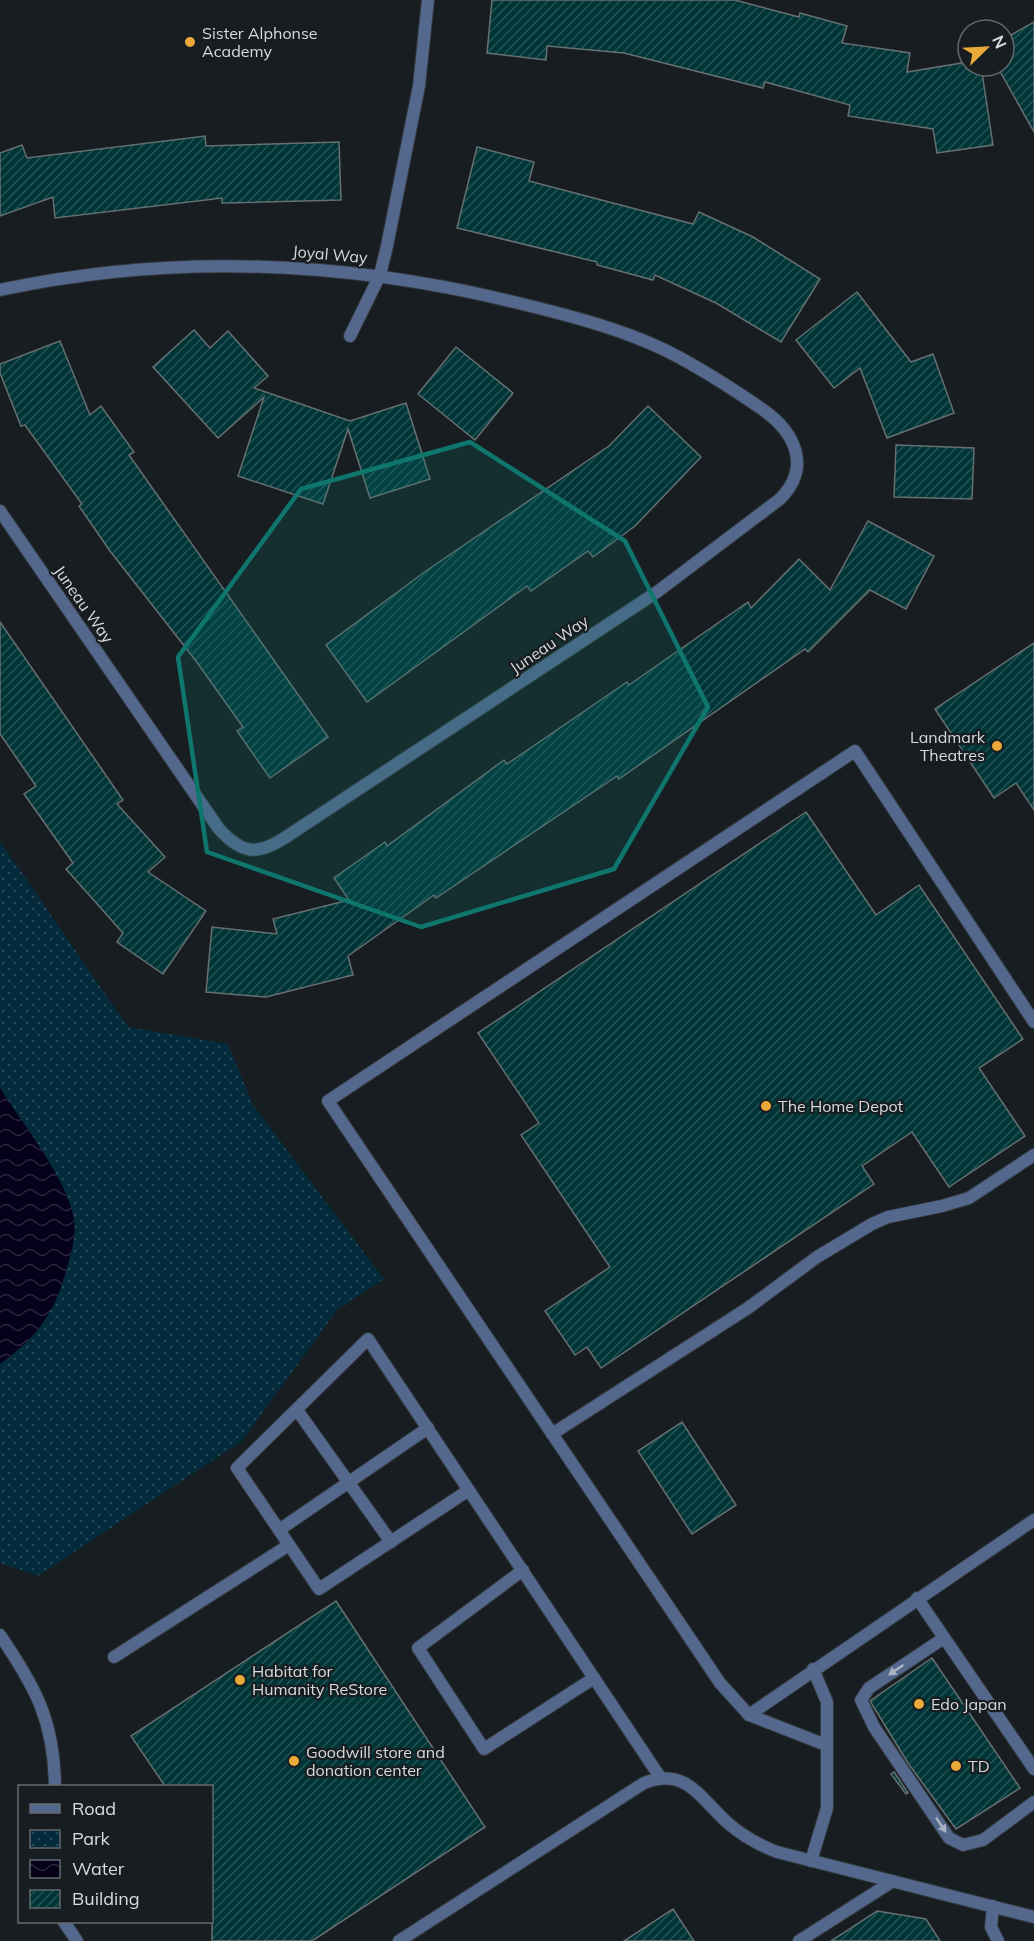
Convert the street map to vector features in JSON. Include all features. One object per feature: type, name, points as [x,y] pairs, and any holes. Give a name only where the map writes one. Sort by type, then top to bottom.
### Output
[{"type":"street","name":"Joyal Way","points":[[0,290],[68,277],[183,266],[290,267],[380,275],[412,129],[428,0]]},
{"type":"street","points":[[350,336],[380,275]]},
{"type":"street","name":"Juneau Way","points":[[0,511],[219,829],[232,843],[252,851],[276,844],[657,592],[780,499],[794,481],[797,460],[794,446],[781,424],[728,385],[663,349],[532,307],[380,275]]},
{"type":"street","points":[[826,1744],[749,1715],[720,1683],[328,1101],[855,751],[1034,1022]]},
{"type":"street","points":[[552,1434],[748,1308],[818,1257],[872,1224],[888,1217],[969,1198],[1034,1155]]},
{"type":"street","points":[[469,1490],[319,1589],[237,1468],[368,1340],[523,1570],[660,1777]]},
{"type":"street","points":[[297,1410],[391,1542]]},
{"type":"street","points":[[279,1530],[428,1428]]},
{"type":"street","points":[[749,1715],[813,1669],[1034,1520]]},
{"type":"street","points":[[114,1657],[289,1545]]},
{"type":"street","points":[[523,1570],[418,1648],[484,1749],[594,1678]]},
{"type":"street","points":[[917,1598],[1034,1769]]},
{"type":"street","points":[[0,1635],[30,1680],[47,1717],[55,1764],[55,1785]]},
{"type":"street","points":[[944,1638],[869,1688],[861,1700],[874,1727],[949,1838],[963,1845],[983,1840],[1034,1802]]},
{"type":"street","points":[[811,1861],[827,1808],[827,1702],[813,1669]]},
{"type":"street","points":[[399,1941],[644,1783],[660,1777],[675,1779],[690,1785],[728,1824],[749,1840],[811,1861],[1034,1914]]},
{"type":"street","points":[[799,1941],[893,1881]]},
{"type":"street","points":[[993,1906],[991,1928],[998,1941]]},
{"type":"street","points":[[65,1923],[77,1941]]},
{"type":"highlighted area","points":[[470,442],[625,541],[708,707],[614,869],[421,927],[207,852],[178,657],[301,489]]},
{"type":"green space","points":[[0,841],[128,1027],[228,1044],[253,1105],[384,1279],[338,1309],[241,1442],[38,1576],[0,1563]]},
{"type":"water","points":[[0,1088],[54,1170],[70,1205],[75,1227],[70,1257],[54,1305],[32,1337],[0,1364]]},
{"type":"building","points":[[492,0],[735,0],[799,17],[800,13],[847,26],[842,43],[910,53],[907,72],[956,64],[956,78],[983,78],[993,145],[937,153],[933,129],[848,116],[850,105],[765,82],[763,88],[624,53],[547,46],[546,60],[487,53]]},
{"type":"building","points":[[1034,22],[1034,132],[1004,78],[1016,78],[1016,32]]},
{"type":"building","points":[[205,136],[206,146],[339,142],[341,200],[222,203],[222,198],[55,218],[53,197],[0,216],[0,153],[22,145],[27,158]]},
{"type":"building","points":[[477,147],[534,162],[529,181],[693,224],[699,212],[753,237],[820,279],[781,342],[716,303],[655,275],[653,280],[597,265],[597,262],[457,228]]},
{"type":"building","points":[[857,292],[911,362],[933,354],[954,413],[887,438],[860,368],[834,388],[796,340]]},
{"type":"building","points":[[194,330],[210,348],[228,331],[268,376],[254,388],[350,421],[406,403],[430,479],[370,498],[348,429],[323,504],[238,476],[264,397],[218,438],[153,367]]},
{"type":"building","points":[[60,341],[90,415],[101,406],[134,452],[129,455],[328,737],[270,778],[237,731],[243,727],[196,661],[110,551],[79,506],[82,504],[25,425],[21,426],[0,373],[0,364]]},
{"type":"building","points":[[456,347],[513,393],[475,440],[418,394]]},
{"type":"building","points":[[648,406],[701,457],[635,526],[593,557],[588,551],[531,591],[527,586],[367,702],[326,645],[426,571],[609,446]]},
{"type":"building","points":[[896,445],[974,448],[972,499],[894,497]]},
{"type":"building","points":[[868,521],[934,556],[906,609],[870,590],[808,652],[805,649],[619,779],[617,776],[436,898],[434,895],[348,956],[353,975],[266,997],[206,992],[212,927],[277,934],[273,919],[349,900],[334,878],[385,842],[387,846],[504,760],[507,764],[627,682],[629,685],[748,602],[751,608],[799,559],[830,590]]},
{"type":"building","points":[[0,622],[123,800],[117,804],[165,857],[148,872],[206,911],[163,974],[117,942],[123,933],[66,869],[73,863],[24,794],[36,786],[0,734]]},
{"type":"building","name":"Landmark Theatres","points":[[1034,643],[1034,810],[1016,783],[994,798],[935,709]]},
{"type":"building","name":"The Home Depot","points":[[806,812],[876,915],[919,885],[1023,1039],[979,1068],[1025,1136],[949,1187],[912,1132],[862,1166],[874,1184],[601,1368],[587,1347],[575,1355],[545,1311],[610,1267],[521,1135],[539,1123],[478,1033]]},
{"type":"building","points":[[682,1422],[736,1505],[692,1534],[638,1451]]},
{"type":"building","name":"Goodwill store and donation center","points":[[336,1601],[485,1827],[312,1941],[212,1941],[213,1785],[164,1785],[131,1736]]},
{"type":"building","points":[[932,1658],[1020,1788],[956,1829],[908,1763],[870,1701]]},
{"type":"building","points":[[894,1772],[908,1793],[906,1794],[891,1774]]},
{"type":"building","points":[[673,1909],[694,1941],[624,1941]]},
{"type":"building","points":[[877,1911],[926,1919],[940,1941],[831,1941]]},
{"type":"place","name":"Sister Alphonse Academy","points":[[190,42]]},
{"type":"place","name":"Landmark Theatres","points":[[997,746]]},
{"type":"place","name":"The Home Depot","points":[[766,1106]]},
{"type":"place","name":"Habitat for Humanity ReStore","points":[[240,1680]]},
{"type":"place","name":"Edo Japan","points":[[919,1704]]},
{"type":"place","name":"Goodwill store and donation center","points":[[294,1761]]},
{"type":"place","name":"TD","points":[[956,1766]]}]
